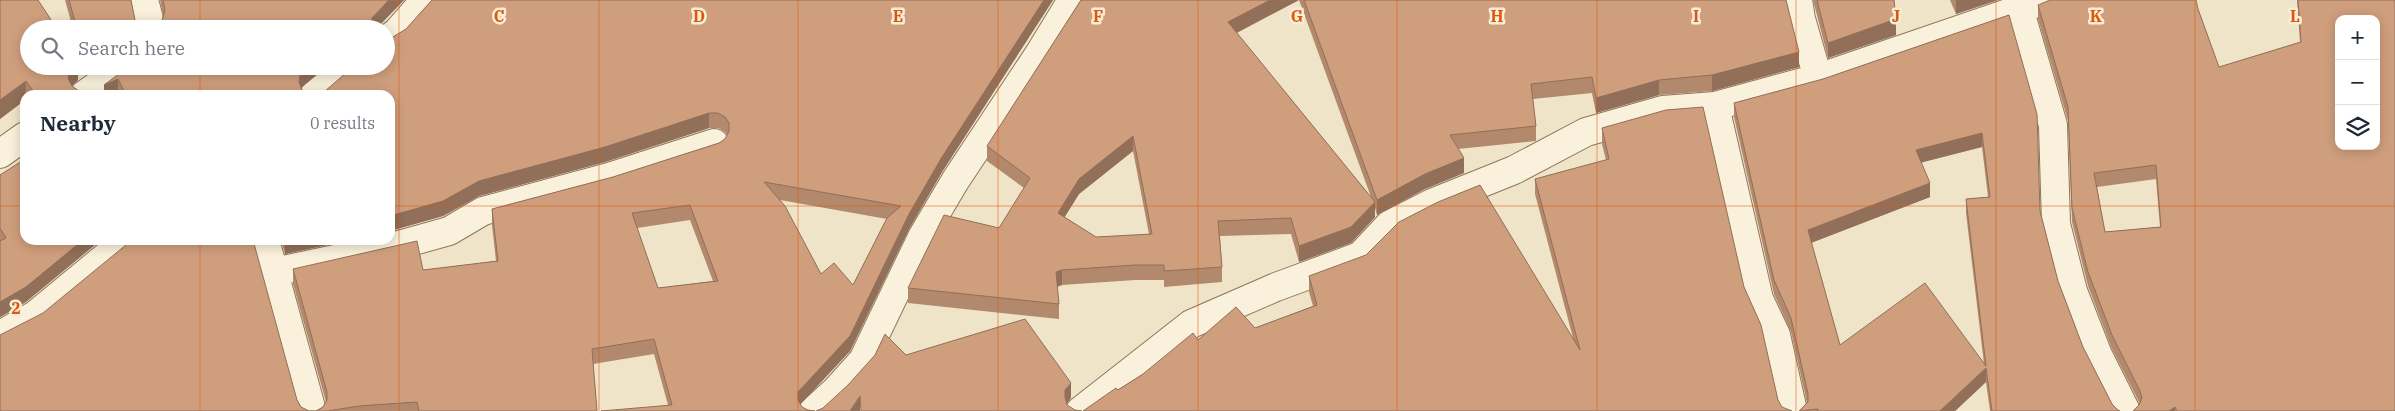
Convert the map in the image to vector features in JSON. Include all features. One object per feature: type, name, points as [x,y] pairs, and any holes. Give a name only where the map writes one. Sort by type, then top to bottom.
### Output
[{"type":"street","points":[[144,0],[149,20]]},
{"type":"street","points":[[395,33],[425,0]]},
{"type":"street","points":[[813,411],[836,390],[863,360],[922,237],[955,181],[1039,54],[1072,0]]},
{"type":"street","points":[[1798,0],[1801,19],[1818,78]]},
{"type":"street","points":[[1080,411],[1191,324],[1260,293],[1360,256],[1389,225],[1432,203],[1514,170],[1586,132],[1663,110],[1715,106],[1818,78],[1921,45],[2019,8],[2046,0]]},
{"type":"street","points":[[2019,8],[2053,126],[2056,224],[2073,291],[2098,355],[2126,411]]},
{"type":"street","points":[[91,90],[112,75]]},
{"type":"street","points":[[321,90],[340,75]]},
{"type":"street","points":[[1715,106],[1759,299],[1776,334],[1793,411]]},
{"type":"street","points":[[0,154],[20,140]]},
{"type":"street","points":[[274,272],[392,247],[449,231],[483,212],[609,177],[714,143]]},
{"type":"street","points":[[0,335],[35,315],[120,245]]},
{"type":"street","points":[[266,245],[312,411]]},
{"type":"building","points":[[0,0],[38,0],[51,20],[20,20],[20,75],[69,75],[68,78],[72,86],[78,90],[32,90],[26,81],[0,100]]},
{"type":"building","points":[[69,0],[131,0],[135,20],[75,20]]},
{"type":"building","points":[[163,0],[389,0],[372,20],[162,20],[165,10]]},
{"type":"building","points":[[432,0],[1044,0],[942,157],[909,214],[850,336],[798,392],[798,400],[802,407],[815,411],[601,411],[672,405],[654,339],[592,349],[597,411],[419,411],[417,402],[316,411],[323,407],[327,400],[327,392],[293,269],[417,241],[423,270],[498,261],[492,209],[613,177],[719,143],[725,139],[729,131],[729,123],[725,117],[718,113],[709,113],[605,147],[479,181],[443,201],[395,215],[395,90],[326,90],[344,75],[395,75],[395,36],[406,29]],"holes":[[[764,182],[901,206],[887,218],[853,285],[834,263],[821,274],[785,206]],[[690,205],[718,281],[658,288],[632,213]]]},
{"type":"building","points":[[1081,0],[1270,0],[1228,22],[1375,202],[1351,227],[1299,246],[1291,218],[1218,221],[1222,267],[1164,271],[1164,265],[1135,265],[1062,270],[1056,272],[1059,304],[908,288],[944,215],[999,228],[1030,178],[987,146]],"holes":[[[1133,136],[1152,234],[1096,237],[1058,213],[1079,179]]]},
{"type":"building","points":[[1304,0],[1786,0],[1799,52],[1712,75],[1659,80],[1596,98],[1592,77],[1531,84],[1536,126],[1450,135],[1464,158],[1425,174],[1377,200]]},
{"type":"building","points":[[1817,0],[1894,0],[1896,19],[1828,43]]},
{"type":"building","points":[[2050,0],[2196,0],[2219,67],[2301,42],[2298,0],[2395,0],[2395,411],[2177,411],[2175,407],[2169,411],[2133,411],[2139,405],[2142,398],[2140,391],[2112,335],[2088,272],[2072,208],[2068,107],[2038,5]],"holes":[[[2156,165],[2161,227],[2105,232],[2094,173]]]},
{"type":"building","points":[[2009,15],[2037,114],[2040,211],[2058,281],[2083,347],[2112,404],[2120,411],[1992,411],[1986,368],[1940,411],[1818,411],[1818,409],[1799,411],[1808,402],[1808,394],[1791,318],[1774,280],[1734,103],[1823,79]],"holes":[[[1982,133],[1990,197],[1966,199],[1986,366],[1925,283],[1840,345],[1808,230],[1930,183],[1916,150]]]},
{"type":"building","points":[[118,75],[300,75],[299,82],[302,90],[124,90],[118,79],[104,85]]},
{"type":"building","points":[[1703,107],[1744,287],[1761,325],[1778,400],[1782,407],[1792,411],[1083,411],[1116,388],[1118,390],[1143,374],[1193,333],[1198,340],[1236,307],[1255,328],[1317,305],[1309,276],[1366,255],[1399,222],[1438,202],[1480,185],[1580,350],[1535,179],[1609,159],[1602,128],[1666,110]]},
{"type":"building","points":[[20,162],[20,245],[77,245],[26,287],[0,302],[0,241],[6,238],[0,228],[0,175]]},
{"type":"building","points":[[126,245],[254,245],[297,400],[301,407],[309,411],[0,411],[0,335],[43,313]]},
{"type":"building","points":[[1025,319],[1071,383],[1065,390],[1067,405],[1075,410],[1082,411],[861,411],[860,396],[850,411],[816,411],[823,408],[848,385],[875,355],[885,334],[906,355]]}]
